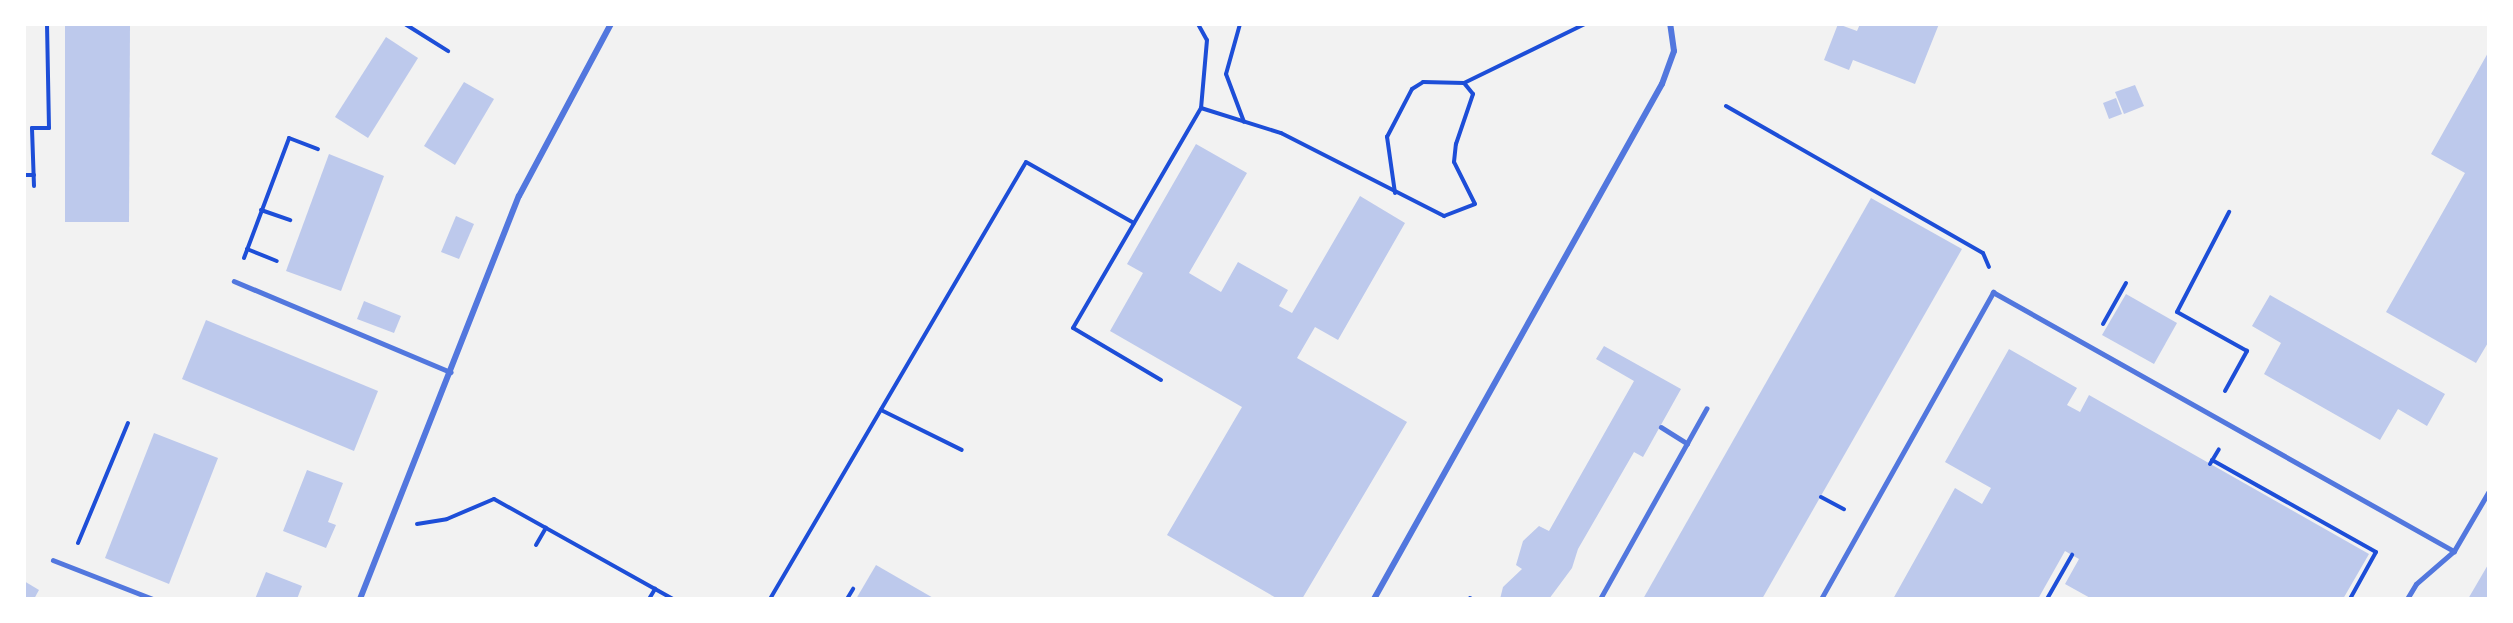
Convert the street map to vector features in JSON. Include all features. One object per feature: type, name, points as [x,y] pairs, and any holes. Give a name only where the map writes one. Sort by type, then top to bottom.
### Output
[{"type":"street","points":[[360,599],[519,196],[611,24]]},
{"type":"street","points":[[1374,599],[1662,84],[1674,51],[1670,24]]},
{"type":"lane","points":[[234,281],[451,372]]},
{"type":"lane","points":[[1821,599],[1993,292],[2454,551]]},
{"type":"lane","points":[[1600,599],[1706,409]]},
{"type":"lane","points":[[1661,427],[1687,442]]},
{"type":"lane","points":[[2408,599],[2416,584],[2454,551],[2489,490]]},
{"type":"lane","points":[[53,560],[153,599]]},
{"type":"path","points":[[34,186],[32,128],[50,128],[47,24]]},
{"type":"path","points":[[405,24],[447,51]]},
{"type":"path","points":[[1161,380],[1073,327],[1201,108],[1207,40],[1198,24]]},
{"type":"path","points":[[1240,24],[1226,74],[1244,123]]},
{"type":"path","points":[[1395,193],[1387,137],[1412,89],[1423,82],[1464,83],[1584,24]]},
{"type":"path","points":[[1201,108],[1281,133],[1444,216],[1474,204],[1454,162],[1456,144],[1473,94],[1464,83]]},
{"type":"path","points":[[1726,106],[1973,247]]},
{"type":"path","points":[[234,281],[289,138],[318,149]]},
{"type":"path","points":[[770,599],[1026,162],[1134,223]]},
{"type":"path","points":[[24,175],[34,175]]},
{"type":"path","points":[[261,210],[290,220]]},
{"type":"path","points":[[2211,415],[2247,351],[2177,312],[2229,212]]},
{"type":"path","points":[[247,249],[277,261]]},
{"type":"path","points":[[2090,348],[2126,283]]},
{"type":"path","points":[[881,410],[962,450]]},
{"type":"path","points":[[69,566],[128,423]]},
{"type":"path","points":[[2212,460],[2376,552],[2350,599]]},
{"type":"path","points":[[392,521],[414,525],[447,519],[494,499],[673,599]]},
{"type":"path","points":[[536,545],[546,528]]},
{"type":"path","points":[[2047,599],[2072,555]]},
{"type":"path","points":[[649,599],[655,589]]},
{"type":"path","points":[[847,599],[853,589]]},
{"type":"building","points":[[65,24],[130,24],[129,222],[65,222]]},
{"type":"building","points":[[1838,24],[1857,31],[1860,24],[1939,24],[1915,84],[1853,60],[1849,70],[1824,60]]},
{"type":"building","points":[[386,37],[418,58],[368,138],[335,117]]},
{"type":"building","points":[[2489,51],[2489,341],[2476,363],[2386,312],[2465,173],[2431,154]]},
{"type":"building","points":[[464,82],[494,99],[455,165],[424,146]]},
{"type":"building","points":[[2135,85],[2144,106],[2124,114],[2115,92]]},
{"type":"building","points":[[2116,98],[2122,114],[2109,119],[2103,103]]},
{"type":"building","points":[[1196,144],[1247,173],[1189,273],[1221,292],[1238,262],[1288,290],[1279,306],[1292,313],[1360,196],[1405,223],[1338,340],[1315,327],[1297,358],[1407,422],[1302,599],[1278,599],[1167,535],[1242,407],[1110,331],[1143,273],[1127,264]]},
{"type":"building","points":[[329,154],[384,176],[341,291],[286,271]]},
{"type":"building","points":[[1871,198],[1962,249],[1762,599],[1643,599]]},
{"type":"building","points":[[456,216],[474,224],[459,259],[441,252]]},
{"type":"building","points":[[2126,294],[2177,323],[2154,364],[2102,335]]},
{"type":"building","points":[[2270,295],[2445,394],[2427,426],[2398,409],[2380,440],[2264,374],[2281,343],[2252,326]]},
{"type":"building","points":[[364,301],[401,316],[394,333],[357,319]]},
{"type":"building","points":[[206,320],[378,391],[354,451],[182,379]]},
{"type":"building","points":[[1604,346],[1681,389],[1643,457],[1634,452],[1578,549],[1572,568],[1549,599],[1500,599],[1503,587],[1522,569],[1516,565],[1523,541],[1539,526],[1549,531],[1634,381],[1596,359]]},
{"type":"building","points":[[2009,349],[2077,388],[2067,405],[2080,412],[2089,395],[2369,554],[2343,599],[2092,599],[2065,584],[2079,559],[2065,551],[2038,599],[1893,599],[1955,488],[1982,504],[1991,488],[1945,462]]},
{"type":"building","points":[[154,433],[218,458],[169,584],[105,558]]},
{"type":"building","points":[[307,470],[343,483],[328,522],[336,525],[326,548],[283,531]]},
{"type":"building","points":[[2489,563],[2489,599],[2468,599]]},
{"type":"building","points":[[876,565],[935,599],[856,599]]},
{"type":"building","points":[[266,572],[302,586],[297,599],[255,599]]},
{"type":"building","points":[[24,581],[39,590],[34,599],[24,599]]}]
